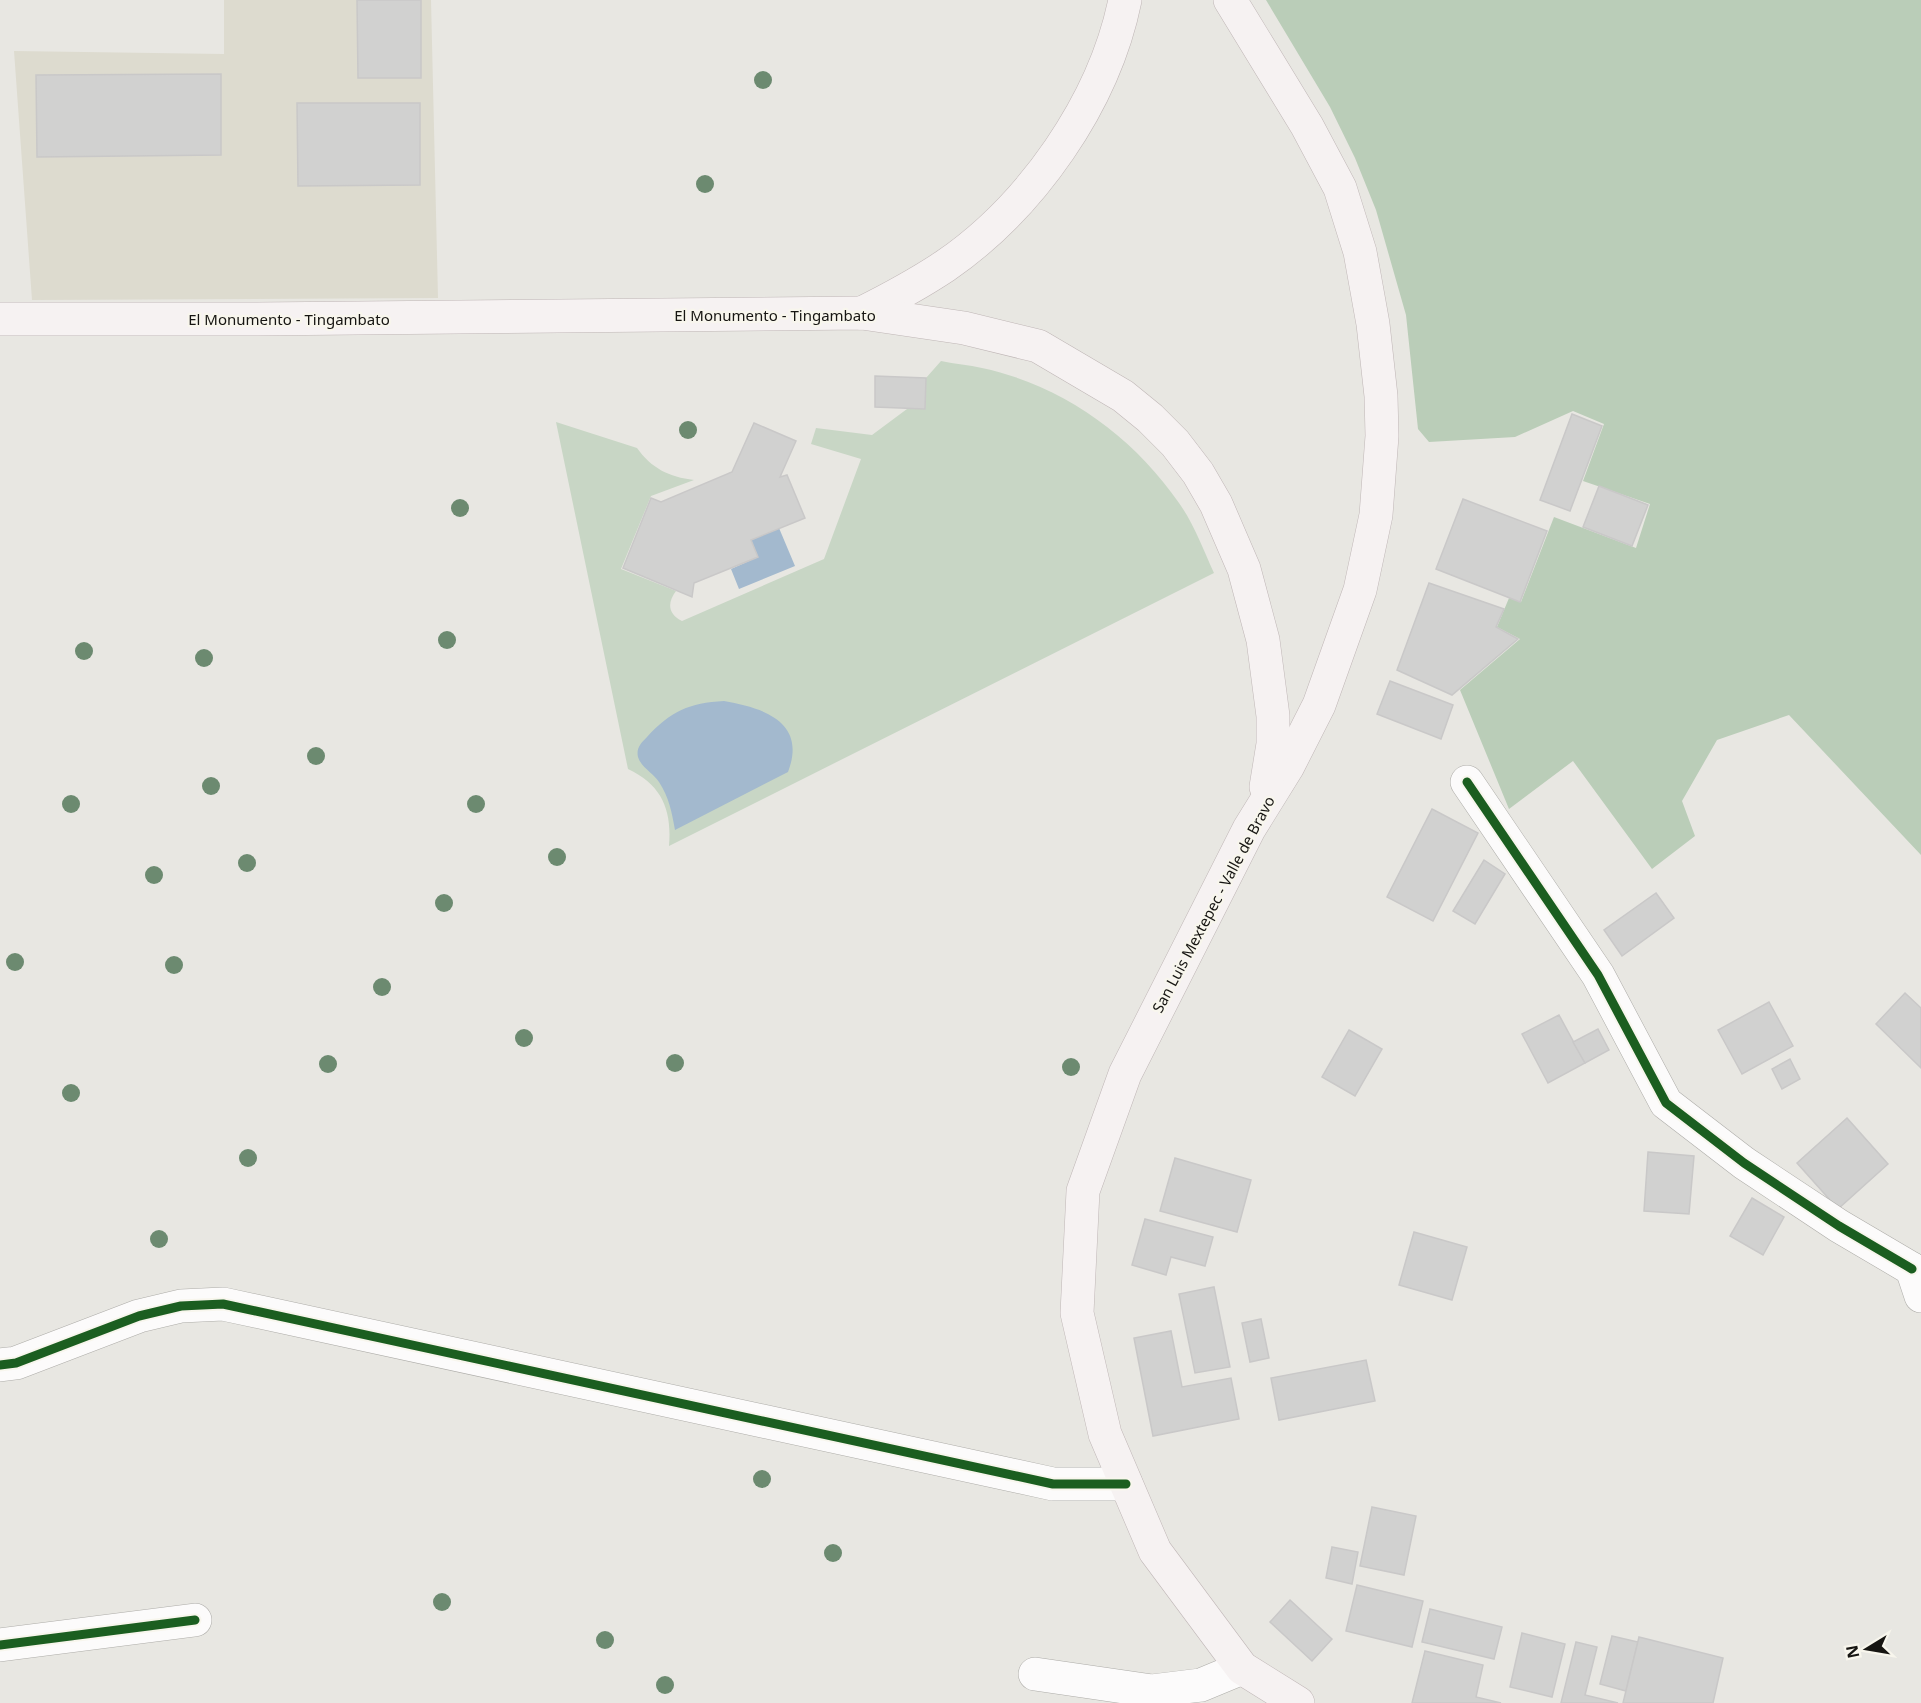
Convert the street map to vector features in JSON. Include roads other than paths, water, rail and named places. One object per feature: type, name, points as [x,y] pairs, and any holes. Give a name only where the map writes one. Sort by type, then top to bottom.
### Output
[{"type":"main road","points":[[862,313],[905,292],[946,265],[984,235],[1019,200],[1049,163],[1074,126],[1094,88],[1110,48],[1125,0]]},
{"type":"main road","name":"San Luis Mextepec - Valle de Bravo","points":[[1230,0],[1307,126],[1340,188],[1360,252],[1373,324],[1382,436],[1380,475],[1374,524],[1362,580],[1319,705],[1288,765],[1249,829],[1125,1074],[1083,1191],[1077,1313],[1105,1434],[1155,1551],[1242,1668],[1298,1703]]},
{"type":"main road","name":"El Monumento - Tingambato","points":[[0,319],[269,319],[862,313],[964,328],[1038,346],[1123,396],[1150,418],[1175,443],[1198,473],[1216,504],[1244,569],[1263,640],[1273,716],[1270,771],[1262,801],[1249,829]]},
{"type":"street","points":[[1467,782],[1598,975],[1666,1103],[1744,1163],[1918,1277]]},
{"type":"street","points":[[0,1365],[16,1363],[139,1316],[181,1306],[222,1304],[1053,1485],[1126,1484]]},
{"type":"street","points":[[0,1645],[195,1620]]},
{"type":"street","points":[[1035,1674],[1152,1691],[1201,1685],[1242,1668]]},
{"type":"water","points":[[779,528],[795,566],[739,589],[731,569],[758,557],[751,540]]},
{"type":"water","points":[[724,701],[767,713],[787,729],[792,741],[788,772],[675,830],[665,793],[640,761],[638,748],[656,728],[681,710],[691,706]]}]
